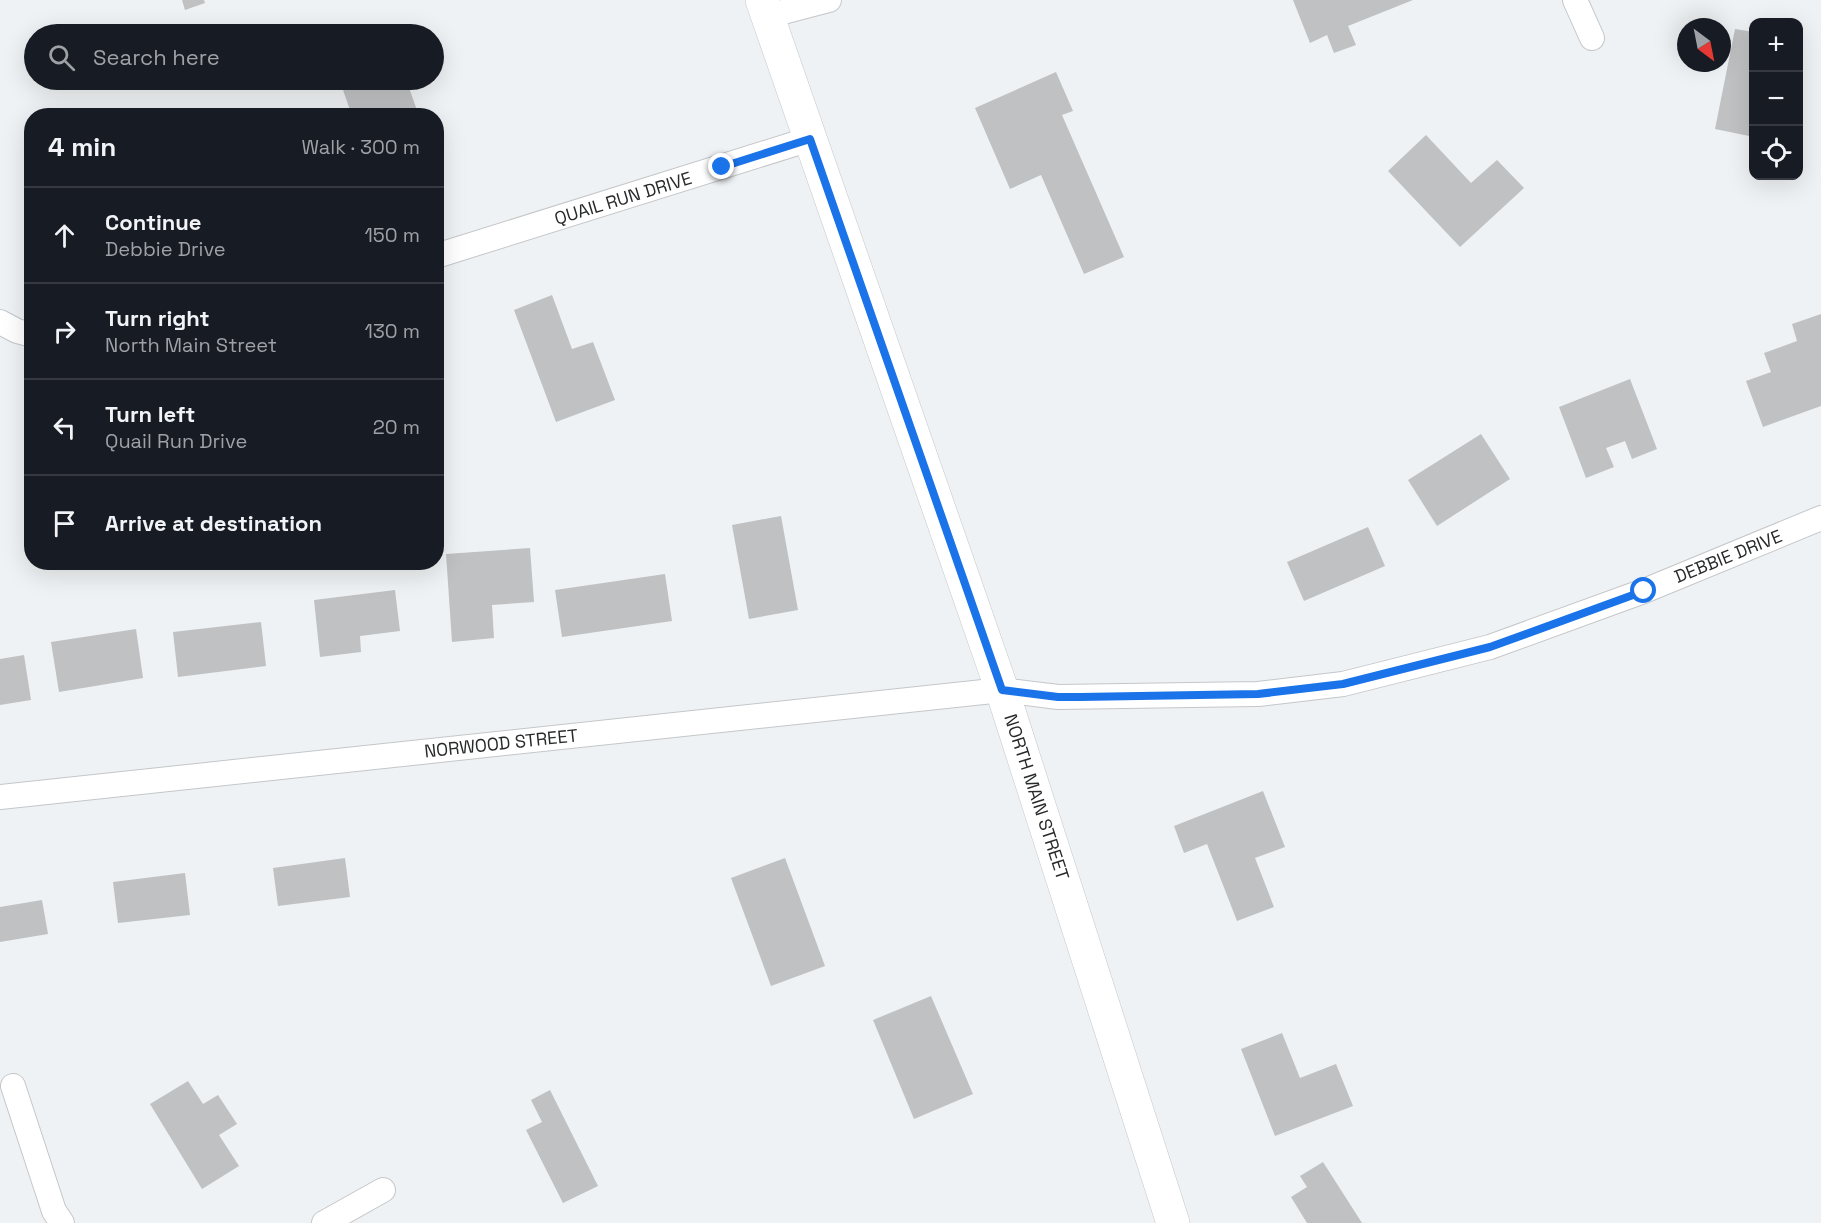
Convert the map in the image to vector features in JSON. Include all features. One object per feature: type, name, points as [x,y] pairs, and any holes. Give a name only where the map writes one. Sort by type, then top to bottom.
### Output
[{"type":"street","points":[[765,8],[829,0]]},
{"type":"street","points":[[1575,0],[1592,38]]},
{"type":"street","name":"NORTH MAIN STREET","points":[[765,8],[1002,690],[1173,1223]]},
{"type":"street","name":"QUAIL RUN DRIVE","points":[[444,253],[810,139]]},
{"type":"street","points":[[0,322],[24,333]]},
{"type":"street","name":"DEBBIE DRIVE","points":[[1002,690],[1070,697],[1258,694],[1343,684],[1490,647],[1644,591],[1821,518]]},
{"type":"street","name":"NORWOOD STREET","points":[[0,797],[1002,690]]},
{"type":"street","points":[[13,1086],[54,1211],[62,1223]]},
{"type":"street","points":[[324,1223],[382,1190]]},
{"type":"building","points":[[182,0],[204,0],[205,3],[185,10]]},
{"type":"building","points":[[1293,0],[1413,0],[1348,26],[1356,45],[1334,53],[1327,35],[1310,43]]},
{"type":"building","points":[[1735,29],[1749,31],[1749,136],[1715,129],[1726,72],[1731,72],[1731,49]]},
{"type":"building","points":[[1056,72],[1073,111],[1062,115],[1124,257],[1084,274],[1041,175],[1010,189],[975,108]]},
{"type":"building","points":[[343,90],[410,90],[416,108],[349,108]]},
{"type":"building","points":[[1426,135],[1471,183],[1497,160],[1524,188],[1460,247],[1388,171]]},
{"type":"building","points":[[552,295],[572,349],[593,342],[615,400],[556,422],[514,310]]},
{"type":"building","points":[[1821,314],[1821,406],[1763,427],[1746,381],[1771,372],[1764,353],[1797,341],[1792,324]]},
{"type":"building","points":[[1630,379],[1657,449],[1632,459],[1625,441],[1606,448],[1614,467],[1586,478],[1559,407]]},
{"type":"building","points":[[1481,434],[1510,479],[1437,526],[1408,480]]},
{"type":"building","points":[[781,516],[798,610],[749,619],[732,525]]},
{"type":"building","points":[[1368,527],[1385,566],[1304,601],[1287,562]]},
{"type":"building","points":[[530,548],[534,602],[492,605],[494,638],[452,642],[446,554]]},
{"type":"building","points":[[665,574],[672,621],[562,637],[555,590]]},
{"type":"building","points":[[395,590],[400,631],[360,636],[361,652],[320,657],[314,600]]},
{"type":"building","points":[[261,622],[266,666],[178,677],[173,632]]},
{"type":"building","points":[[136,629],[143,678],[59,692],[51,642]]},
{"type":"building","points":[[24,655],[31,700],[0,705],[0,659]]},
{"type":"building","points":[[1263,791],[1285,847],[1255,858],[1274,907],[1237,921],[1207,844],[1184,853],[1174,826]]},
{"type":"building","points":[[345,858],[350,897],[278,906],[273,868]]},
{"type":"building","points":[[785,858],[825,966],[771,986],[731,878]]},
{"type":"building","points":[[185,873],[190,915],[118,923],[113,882]]},
{"type":"building","points":[[42,900],[48,934],[0,942],[0,907]]},
{"type":"building","points":[[931,996],[973,1094],[914,1119],[873,1020]]},
{"type":"building","points":[[1282,1033],[1300,1078],[1336,1064],[1353,1106],[1275,1136],[1241,1049]]},
{"type":"building","points":[[188,1081],[203,1104],[218,1095],[237,1124],[219,1135],[239,1166],[202,1189],[150,1104]]},
{"type":"building","points":[[550,1090],[598,1186],[563,1203],[526,1130],[542,1122],[531,1100]]},
{"type":"building","points":[[1323,1162],[1362,1223],[1307,1223],[1291,1197],[1307,1187],[1300,1176]]},
{"type":"route","points":[[722,167],[810,139],[1002,690],[1058,697],[1258,694],[1343,684],[1490,647],[1644,591]]}]
